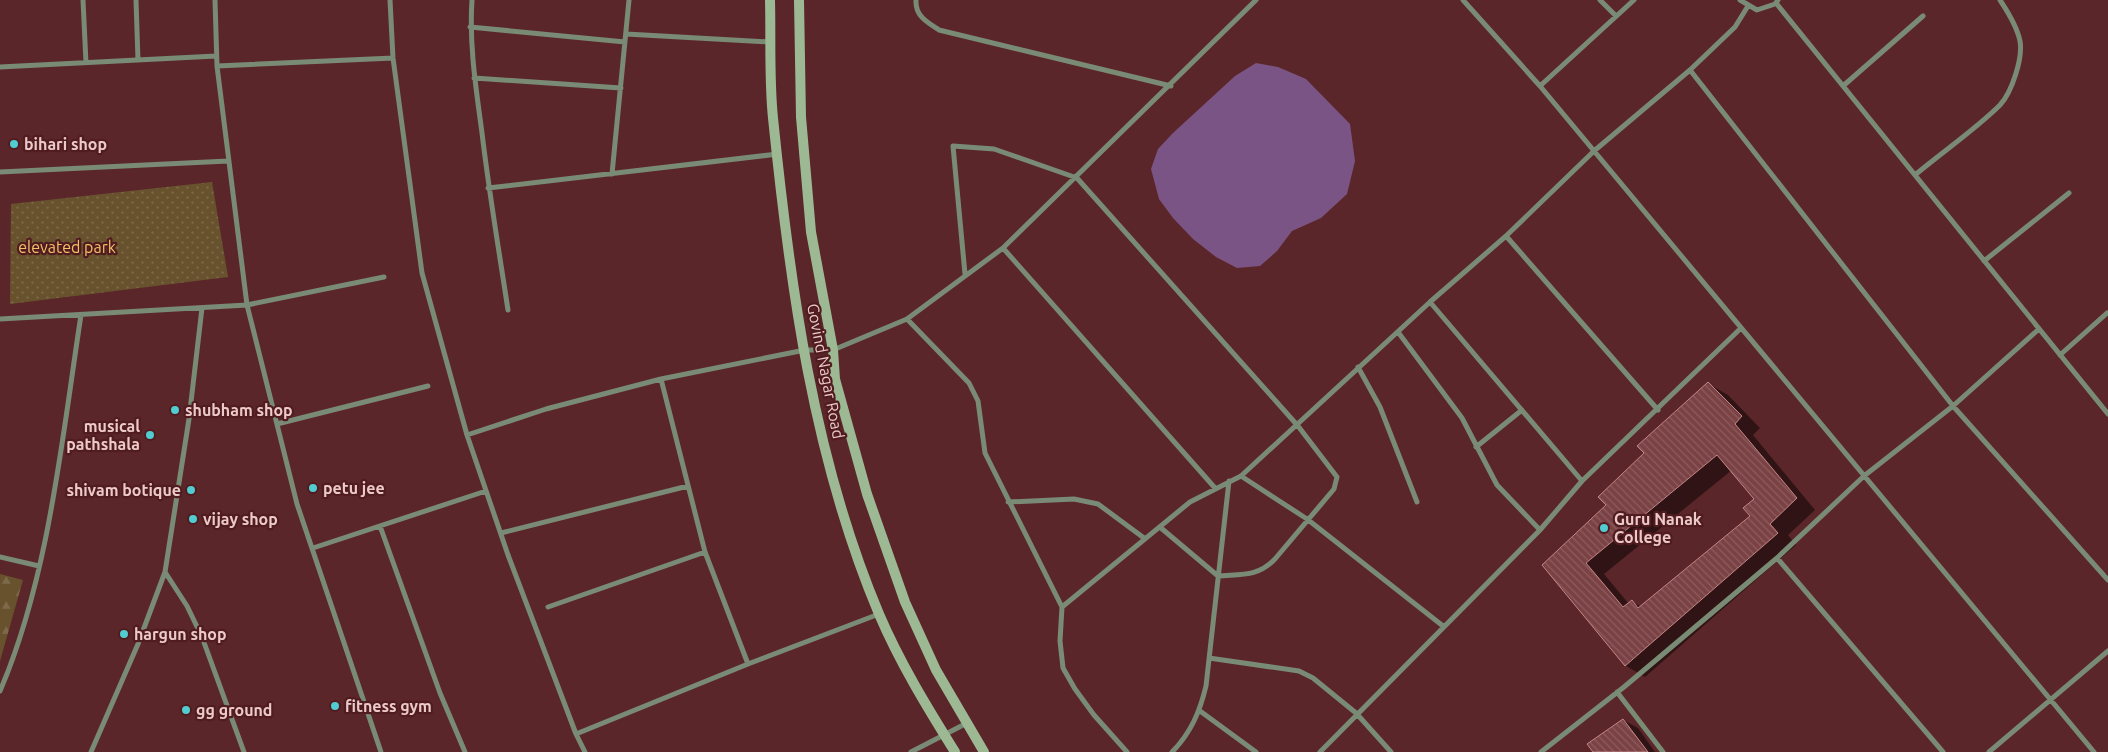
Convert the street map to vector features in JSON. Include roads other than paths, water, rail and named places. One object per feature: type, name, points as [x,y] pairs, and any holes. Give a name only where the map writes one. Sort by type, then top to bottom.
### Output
[{"type":"main road","name":"Govind Nagar Road","points":[[770,0],[772,117],[778,154],[784,234],[810,384],[841,508],[879,614],[913,684],[956,752]]},
{"type":"main road","name":"Govind Nagar Road","points":[[799,0],[800,117],[811,232],[833,350],[835,379],[862,477],[905,602],[936,670],[984,752]]},
{"type":"street","points":[[83,0],[86,63]]},
{"type":"street","points":[[136,0],[138,60]]},
{"type":"street","points":[[215,0],[217,66],[247,305],[297,504],[381,752]]},
{"type":"street","points":[[390,0],[393,58],[422,273],[467,435],[486,491],[576,734],[585,752]]},
{"type":"street","points":[[472,0],[470,27],[474,78],[488,188],[508,310]]},
{"type":"street","points":[[612,174],[629,0]]},
{"type":"street","points":[[916,0],[916,7],[922,18],[939,30],[1170,86]]},
{"type":"street","points":[[467,435],[546,409],[661,378],[805,350],[833,350],[907,319],[965,274],[1003,248],[1077,178],[1256,0]]},
{"type":"street","points":[[1463,0],[1540,86],[1740,329],[2094,752]]},
{"type":"street","points":[[1600,0],[1616,16]]},
{"type":"street","points":[[1540,86],[1634,0]]},
{"type":"street","points":[[1740,0],[1757,10],[1777,2],[2108,414]]},
{"type":"street","points":[[1915,175],[2001,103],[2020,64],[2020,39],[2010,16],[2000,0]]},
{"type":"street","points":[[1062,607],[1144,538],[1161,528],[1190,502],[1241,476],[1298,426],[1358,367],[1506,236],[1594,151],[1690,70],[1735,27],[1748,6]]},
{"type":"street","points":[[1843,86],[1923,16]]},
{"type":"street","points":[[470,27],[625,42]]},
{"type":"street","points":[[626,34],[771,42]]},
{"type":"street","points":[[0,67],[216,56]]},
{"type":"street","points":[[217,66],[393,58]]},
{"type":"street","points":[[1690,70],[1953,406],[2108,580]]},
{"type":"street","points":[[474,78],[621,88]]},
{"type":"street","points":[[965,274],[953,146],[994,149],[1077,178],[1298,426],[1337,477],[1334,489],[1265,570],[1250,574],[1218,576],[1161,528]]},
{"type":"street","points":[[488,188],[778,154]]},
{"type":"street","points":[[0,172],[228,161]]},
{"type":"street","points":[[1984,261],[2070,193]]},
{"type":"street","points":[[1506,236],[1658,410]]},
{"type":"street","points":[[1003,248],[1216,488]]},
{"type":"street","points":[[0,319],[247,305],[384,277]]},
{"type":"street","points":[[1430,302],[1582,481]]},
{"type":"street","points":[[91,752],[138,644],[165,572],[189,419],[202,308]]},
{"type":"street","points":[[2060,355],[2107,313]]},
{"type":"street","points":[[0,691],[15,656],[39,566],[81,314]]},
{"type":"street","points":[[907,319],[969,383],[978,401],[985,453],[1062,607],[1060,641],[1063,668],[1074,689],[1094,715],[1128,752]]},
{"type":"street","points":[[1320,752],[1356,713],[1540,530],[1582,481],[1658,410],[1740,329]]},
{"type":"street","points":[[1541,752],[1617,692],[1777,558],[1864,476],[1953,406],[2039,329]]},
{"type":"street","points":[[1398,332],[1451,402],[1496,485],[1540,530]]},
{"type":"street","points":[[1358,367],[1380,407],[1418,502]]},
{"type":"street","points":[[661,378],[705,552],[748,664]]},
{"type":"street","points":[[277,424],[428,386]]},
{"type":"street","points":[[1476,447],[1522,410]]},
{"type":"street","points":[[1241,476],[1307,519],[1443,626]]},
{"type":"street","points":[[1172,752],[1182,742],[1200,711],[1209,658],[1229,481]]},
{"type":"street","points":[[501,533],[688,486]]},
{"type":"street","points":[[313,548],[486,491]]},
{"type":"street","points":[[1008,502],[1066,499],[1098,504],[1144,538]]},
{"type":"street","points":[[380,526],[440,693],[465,752]]},
{"type":"street","points":[[548,606],[705,552]]},
{"type":"street","points":[[0,557],[39,566]]},
{"type":"street","points":[[1777,558],[1943,752]]},
{"type":"street","points":[[165,572],[187,606],[202,637],[244,752]]},
{"type":"street","points":[[576,734],[748,664],[879,614]]},
{"type":"street","points":[[1988,752],[2108,651]]},
{"type":"street","points":[[1209,658],[1299,671],[1313,678],[1356,713],[1391,752]]},
{"type":"street","points":[[1617,692],[1663,752]]},
{"type":"street","points":[[1200,711],[1256,752]]},
{"type":"street","points":[[911,752],[967,723]]},
{"type":"place","name":"bihari shop","points":[[14,144]]},
{"type":"place","name":"shubham shop","points":[[175,410]]},
{"type":"place","name":"musical pathshala","points":[[150,435]]},
{"type":"place","name":"petu jee","points":[[313,488]]},
{"type":"place","name":"shivam botique","points":[[191,490]]},
{"type":"place","name":"vijay shop","points":[[193,519]]},
{"type":"place","name":"Guru Nanak College","points":[[1604,528]]},
{"type":"place","name":"hargun shop","points":[[124,634]]},
{"type":"place","name":"fitness gym","points":[[335,706]]},
{"type":"place","name":"gg ground","points":[[186,710]]},
{"type":"park label","name":"elevated park","points":[[67,247]]}]
